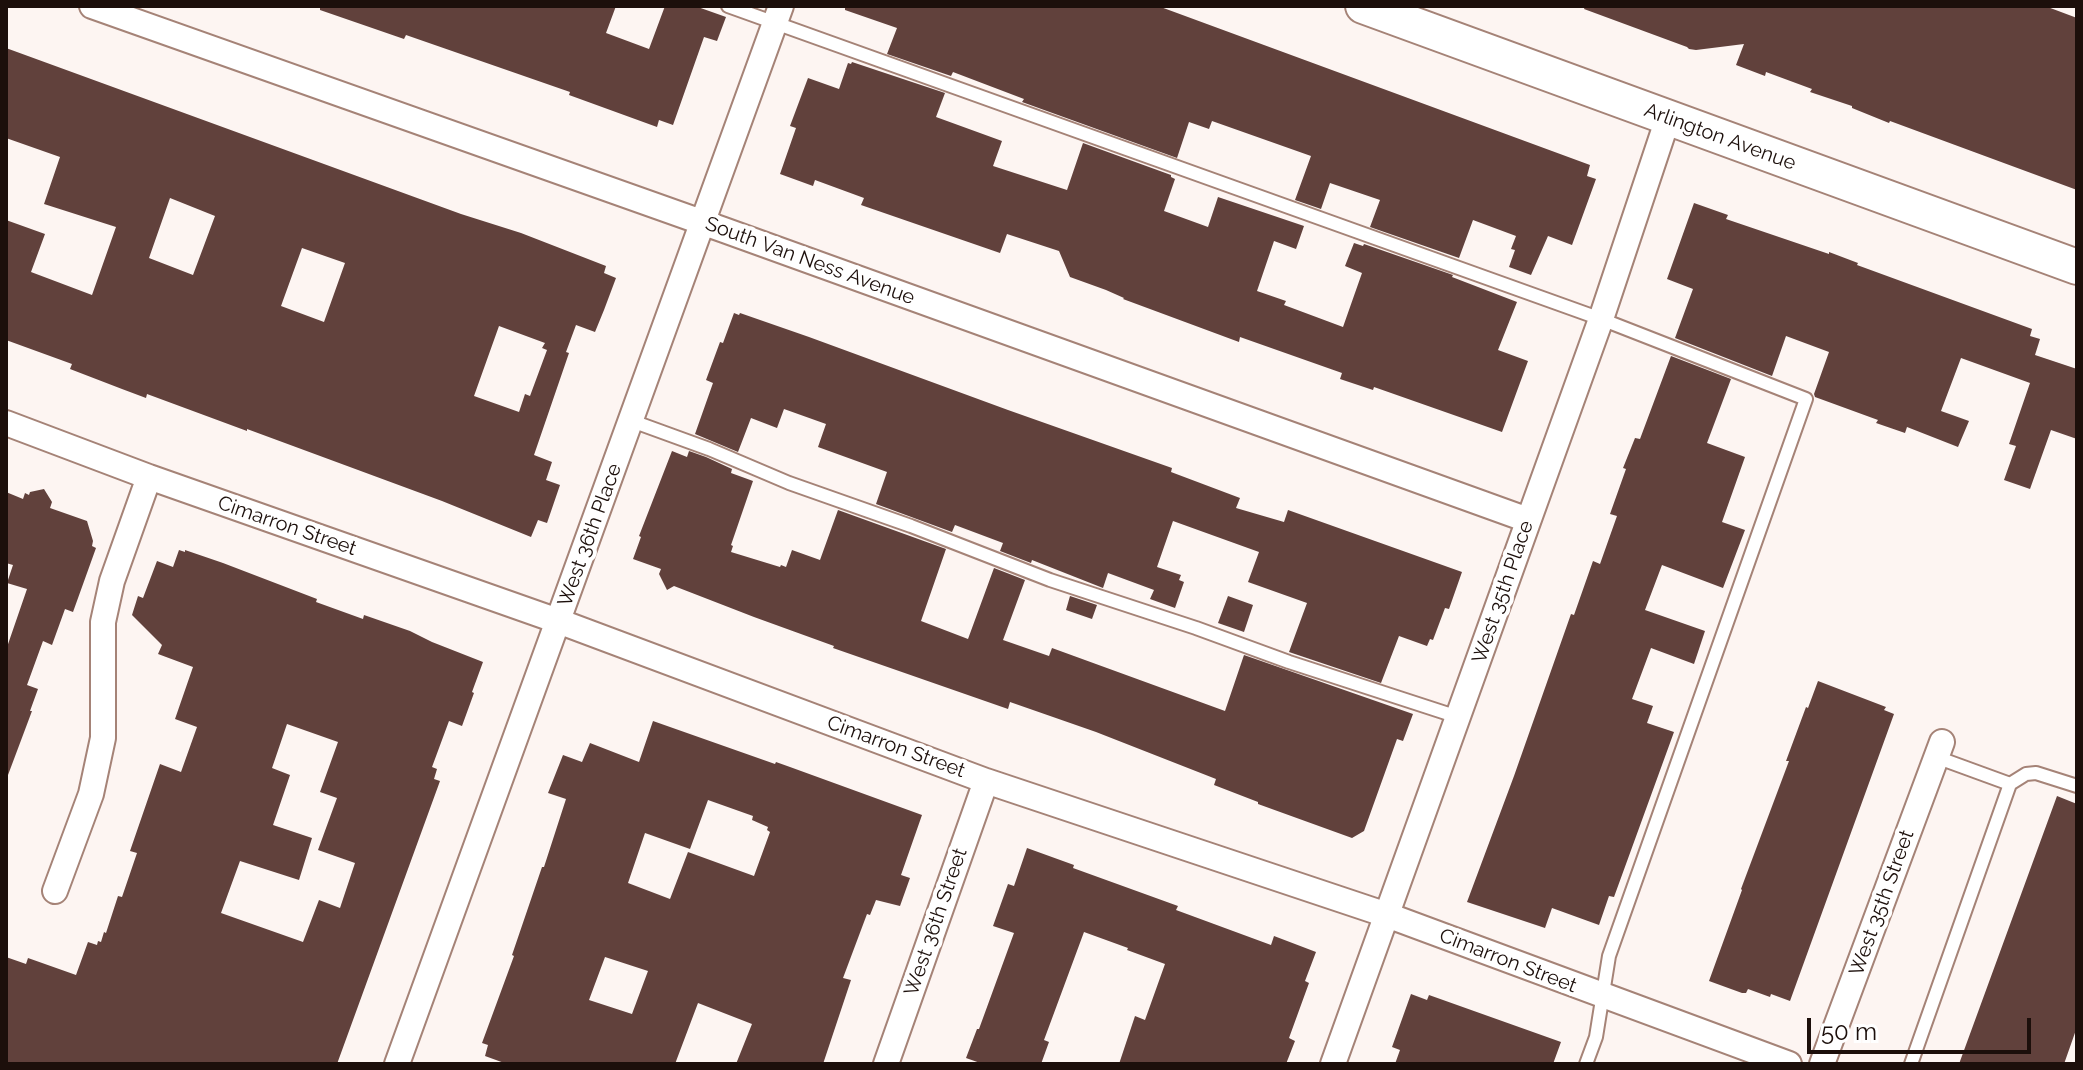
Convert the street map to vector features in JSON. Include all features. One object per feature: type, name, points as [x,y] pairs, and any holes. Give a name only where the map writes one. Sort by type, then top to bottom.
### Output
[{"type":"main road","name":"Arlington Avenue","points":[[1363,6],[2077,267]]},
{"type":"street","name":"South Van Ness Avenue","points":[[92,6],[1528,520]]},
{"type":"street","name":"West 36th Place","points":[[397,1064],[778,14]]},
{"type":"street","name":"West 35th Place","points":[[1333,1064],[1601,319],[1668,118]]},
{"type":"street","name":"Cimarron Street","points":[[6,423],[149,477],[558,621],[986,781],[1387,915],[1789,1064]]},
{"type":"street","points":[[55,891],[91,794],[103,738],[103,622],[112,581],[149,477]]},
{"type":"street","name":"West 35th Street","points":[[1822,1064],[1939,750]]},
{"type":"street","name":"West 36th Street","points":[[886,1064],[986,781]]},
{"type":"lane","points":[[728,6],[778,14],[1601,319],[1806,399],[1609,956],[1596,1037],[1586,1064]]},
{"type":"lane","points":[[632,421],[1050,580],[1458,717]]},
{"type":"lane","points":[[1939,750],[2010,784]]},
{"type":"lane","points":[[1911,1064],[2010,784],[2026,774],[2036,773],[2077,786]]},
{"type":"building","points":[[320,6],[616,6],[606,33],[649,49],[665,6],[695,6],[726,17],[717,41],[704,37],[673,125],[659,120],[657,127],[569,95],[570,92],[406,35],[404,39],[320,10]]},
{"type":"building","points":[[845,6],[1158,6],[1590,165],[1587,176],[1596,179],[1572,245],[1548,236],[1531,275],[1509,267],[1516,236],[1473,220],[1459,258],[1370,227],[1380,200],[1330,183],[1321,209],[1295,200],[1311,156],[1212,121],[1209,129],[1189,122],[1177,158],[1022,102],[1024,99],[953,72],[951,76],[887,54],[897,28],[845,10]]},
{"type":"building","points":[[1585,6],[2045,6],[2077,18],[2077,190],[1889,123],[1766,72],[1765,76],[1736,65],[1744,44],[1689,49],[1584,9]]},
{"type":"building","points":[[6,48],[606,266],[604,273],[616,278],[604,310],[595,332],[576,325],[534,455],[552,462],[546,480],[560,485],[547,523],[538,520],[531,537],[247,429],[147,394],[146,398],[122,389],[70,369],[72,364],[6,340],[6,220],[45,234],[31,272],[92,295],[116,227],[44,204],[60,157],[6,138]],"holes":[[[170,198],[215,216],[193,275],[149,258]],[[302,248],[345,263],[324,322],[281,306]],[[499,326],[545,343],[542,348],[547,350],[530,396],[525,394],[519,412],[474,396]]]},
{"type":"building","points":[[848,63],[945,93],[936,117],[1002,141],[993,166],[1067,190],[1083,143],[1171,175],[1175,179],[1164,211],[1208,227],[1218,197],[1304,226],[1296,249],[1274,241],[1257,291],[1286,301],[1284,305],[1343,327],[1362,273],[1345,266],[1354,243],[1453,275],[1517,302],[1498,350],[1528,361],[1502,432],[1374,387],[1373,390],[1340,379],[1342,373],[1240,337],[1239,342],[1123,299],[1070,277],[1059,251],[1007,234],[1000,253],[861,205],[864,198],[815,180],[813,186],[780,174],[796,128],[790,126],[808,78],[839,89]]},
{"type":"building","points":[[1694,203],[1728,215],[1726,219],[1829,252],[2032,329],[2030,336],[2040,339],[2035,355],[2077,369],[2077,439],[2051,430],[2030,489],[2004,480],[2016,446],[2009,444],[2030,383],[1961,358],[1941,411],[1969,421],[1958,447],[1907,427],[1905,433],[1876,423],[1878,420],[1815,397],[1829,352],[1786,336],[1772,376],[1675,338],[1693,289],[1667,279]]},
{"type":"building","points":[[734,313],[1172,468],[1171,472],[1240,498],[1236,508],[1284,522],[1288,510],[1462,572],[1449,609],[1445,608],[1433,640],[1430,639],[1427,646],[1399,636],[1381,683],[1289,652],[1307,603],[1248,582],[1259,552],[1173,521],[1157,567],[1181,575],[1179,580],[1184,582],[1175,608],[1150,599],[1154,590],[1108,573],[1103,588],[1000,551],[1003,543],[955,525],[952,532],[876,504],[887,472],[818,447],[826,424],[784,409],[777,428],[751,418],[738,452],[695,434],[713,383],[706,380]]},
{"type":"building","points":[[1671,356],[1731,379],[1707,443],[1745,457],[1722,522],[1745,530],[1723,588],[1662,565],[1645,610],[1705,631],[1694,664],[1651,648],[1632,699],[1653,706],[1647,723],[1674,732],[1614,897],[1609,896],[1599,925],[1552,908],[1545,928],[1467,902],[1571,614],[1574,615],[1593,561],[1600,564],[1617,516],[1610,514],[1626,469],[1623,468],[1635,438],[1640,439]]},
{"type":"building","points":[[672,451],[687,457],[689,451],[706,457],[732,469],[731,473],[753,481],[731,552],[780,567],[786,567],[792,550],[820,560],[838,510],[946,549],[921,621],[968,639],[994,568],[1025,580],[1003,640],[1049,656],[1052,648],[1225,711],[1244,655],[1413,714],[1403,741],[1397,739],[1364,831],[1352,838],[1258,804],[1214,785],[1216,779],[1096,732],[1010,702],[1008,709],[833,648],[674,586],[667,590],[659,574],[661,569],[633,559]]},
{"type":"building","points":[[44,489],[52,502],[50,508],[87,521],[92,546],[96,548],[73,612],[65,609],[52,645],[43,641],[27,685],[38,689],[32,711],[6,775],[6,650],[27,589],[7,583],[13,565],[6,563],[6,492],[23,499],[25,493],[29,495],[30,492]]},
{"type":"building","points":[[179,550],[185,550],[363,619],[364,615],[410,631],[483,662],[474,693],[462,726],[449,721],[432,767],[437,769],[434,779],[440,781],[337,1064],[6,1064],[6,957],[26,964],[28,958],[76,975],[88,942],[97,945],[98,941],[101,942],[118,896],[122,897],[137,853],[130,851],[160,764],[181,772],[197,727],[175,719],[193,667],[158,654],[162,645],[132,615],[138,596],[143,598],[157,561],[173,567]],"holes":[[[287,724],[338,742],[320,792],[337,798],[318,850],[355,863],[340,908],[319,900],[303,942],[221,913],[240,861],[299,880],[312,838],[273,825],[290,775],[272,768]]]},
{"type":"building","points":[[1070,596],[1097,605],[1092,619],[1066,610]]},
{"type":"building","points":[[1228,596],[1253,605],[1244,632],[1218,623]]},
{"type":"building","points":[[1818,681],[1886,707],[1884,710],[1894,714],[1790,1001],[1748,989],[1742,993],[1709,981],[1789,761],[1786,761]]},
{"type":"building","points":[[653,721],[922,815],[901,875],[910,878],[900,906],[876,900],[870,915],[867,914],[843,978],[851,980],[823,1064],[736,1064],[752,1024],[698,1003],[675,1064],[507,1064],[485,1056],[488,1045],[482,1043],[566,799],[548,793],[563,755],[582,762],[590,743],[639,762]],"holes":[[[708,800],[753,816],[752,820],[768,827],[770,832],[754,876],[688,852],[670,899],[628,883],[645,833],[690,849]],[[605,957],[648,971],[632,1014],[589,1000]]]},
{"type":"building","points":[[2057,796],[2077,804],[2077,1027],[2064,1064],[1959,1064]]},
{"type":"building","points":[[1027,848],[1178,906],[1176,910],[1271,945],[1274,936],[1316,952],[1305,981],[1309,983],[1289,1038],[1295,1041],[1286,1064],[1119,1064],[1135,1016],[1145,1020],[1165,964],[1084,932],[1044,1040],[1049,1042],[1041,1064],[983,1064],[966,1058],[1014,933],[993,926],[1008,884],[1014,886]]},
{"type":"building","points":[[1411,994],[1427,1000],[1429,995],[1561,1042],[1553,1064],[1395,1064],[1400,1050],[1392,1047]]}]
